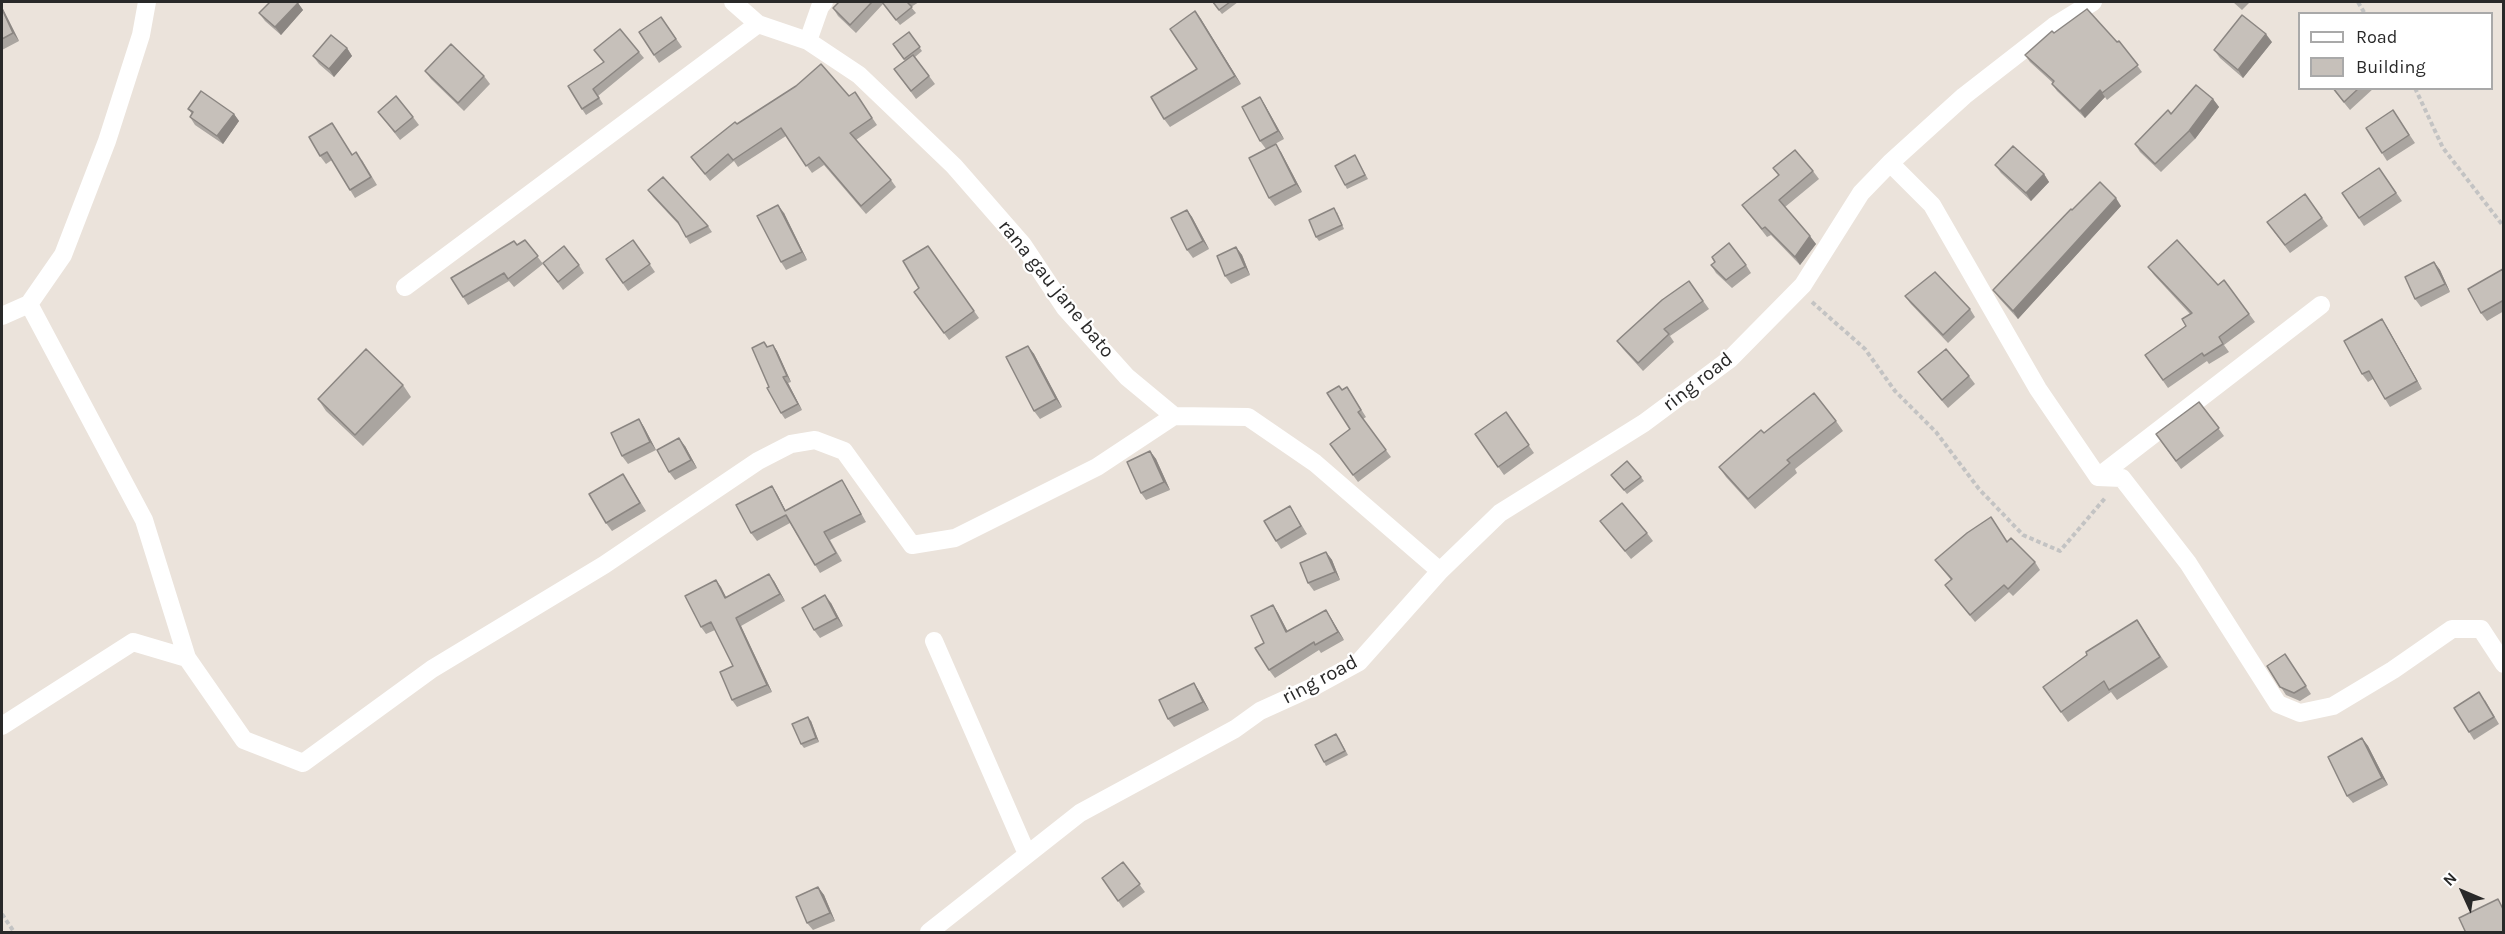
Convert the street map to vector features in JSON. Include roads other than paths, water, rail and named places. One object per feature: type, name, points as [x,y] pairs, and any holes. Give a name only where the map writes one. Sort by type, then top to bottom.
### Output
[{"type":"street","points":[[2,316],[29,304],[63,255],[91,183],[141,35],[147,2]]},
{"type":"street","points":[[405,287],[758,24],[733,2]]},
{"type":"street","points":[[808,41],[820,7],[824,2]]},
{"type":"street","name":"ring road","points":[[929,933],[1080,813],[1235,729],[1260,711],[1315,686],[1359,662],[1440,571],[1500,513],[1644,423],[1730,359],[1803,285],[1861,193],[1890,164],[1964,96],[2054,26],[2093,2]]},
{"type":"street","name":"rana gau jane bato","points":[[758,24],[808,41],[859,75],[954,166],[1023,245],[1065,308],[1119,368],[1174,417]]},
{"type":"street","points":[[1890,164],[1932,205],[2038,389],[2098,477]]},
{"type":"street","points":[[29,304],[144,520],[187,658],[244,740],[303,763],[432,669],[604,566],[758,461],[791,444],[815,440],[844,450],[912,545],[955,538],[1097,466],[1174,417],[1248,417],[1315,463],[1382,518],[1440,571]]},
{"type":"street","points":[[2098,477],[2321,305]]},
{"type":"street","points":[[2098,477],[2122,478],[2188,563],[2278,704],[2300,713],[2333,706],[2393,670],[2452,629],[2481,629],[2504,664]]},
{"type":"street","points":[[934,641],[1027,854]]},
{"type":"street","points":[[2,726],[132,642],[187,658]]}]
